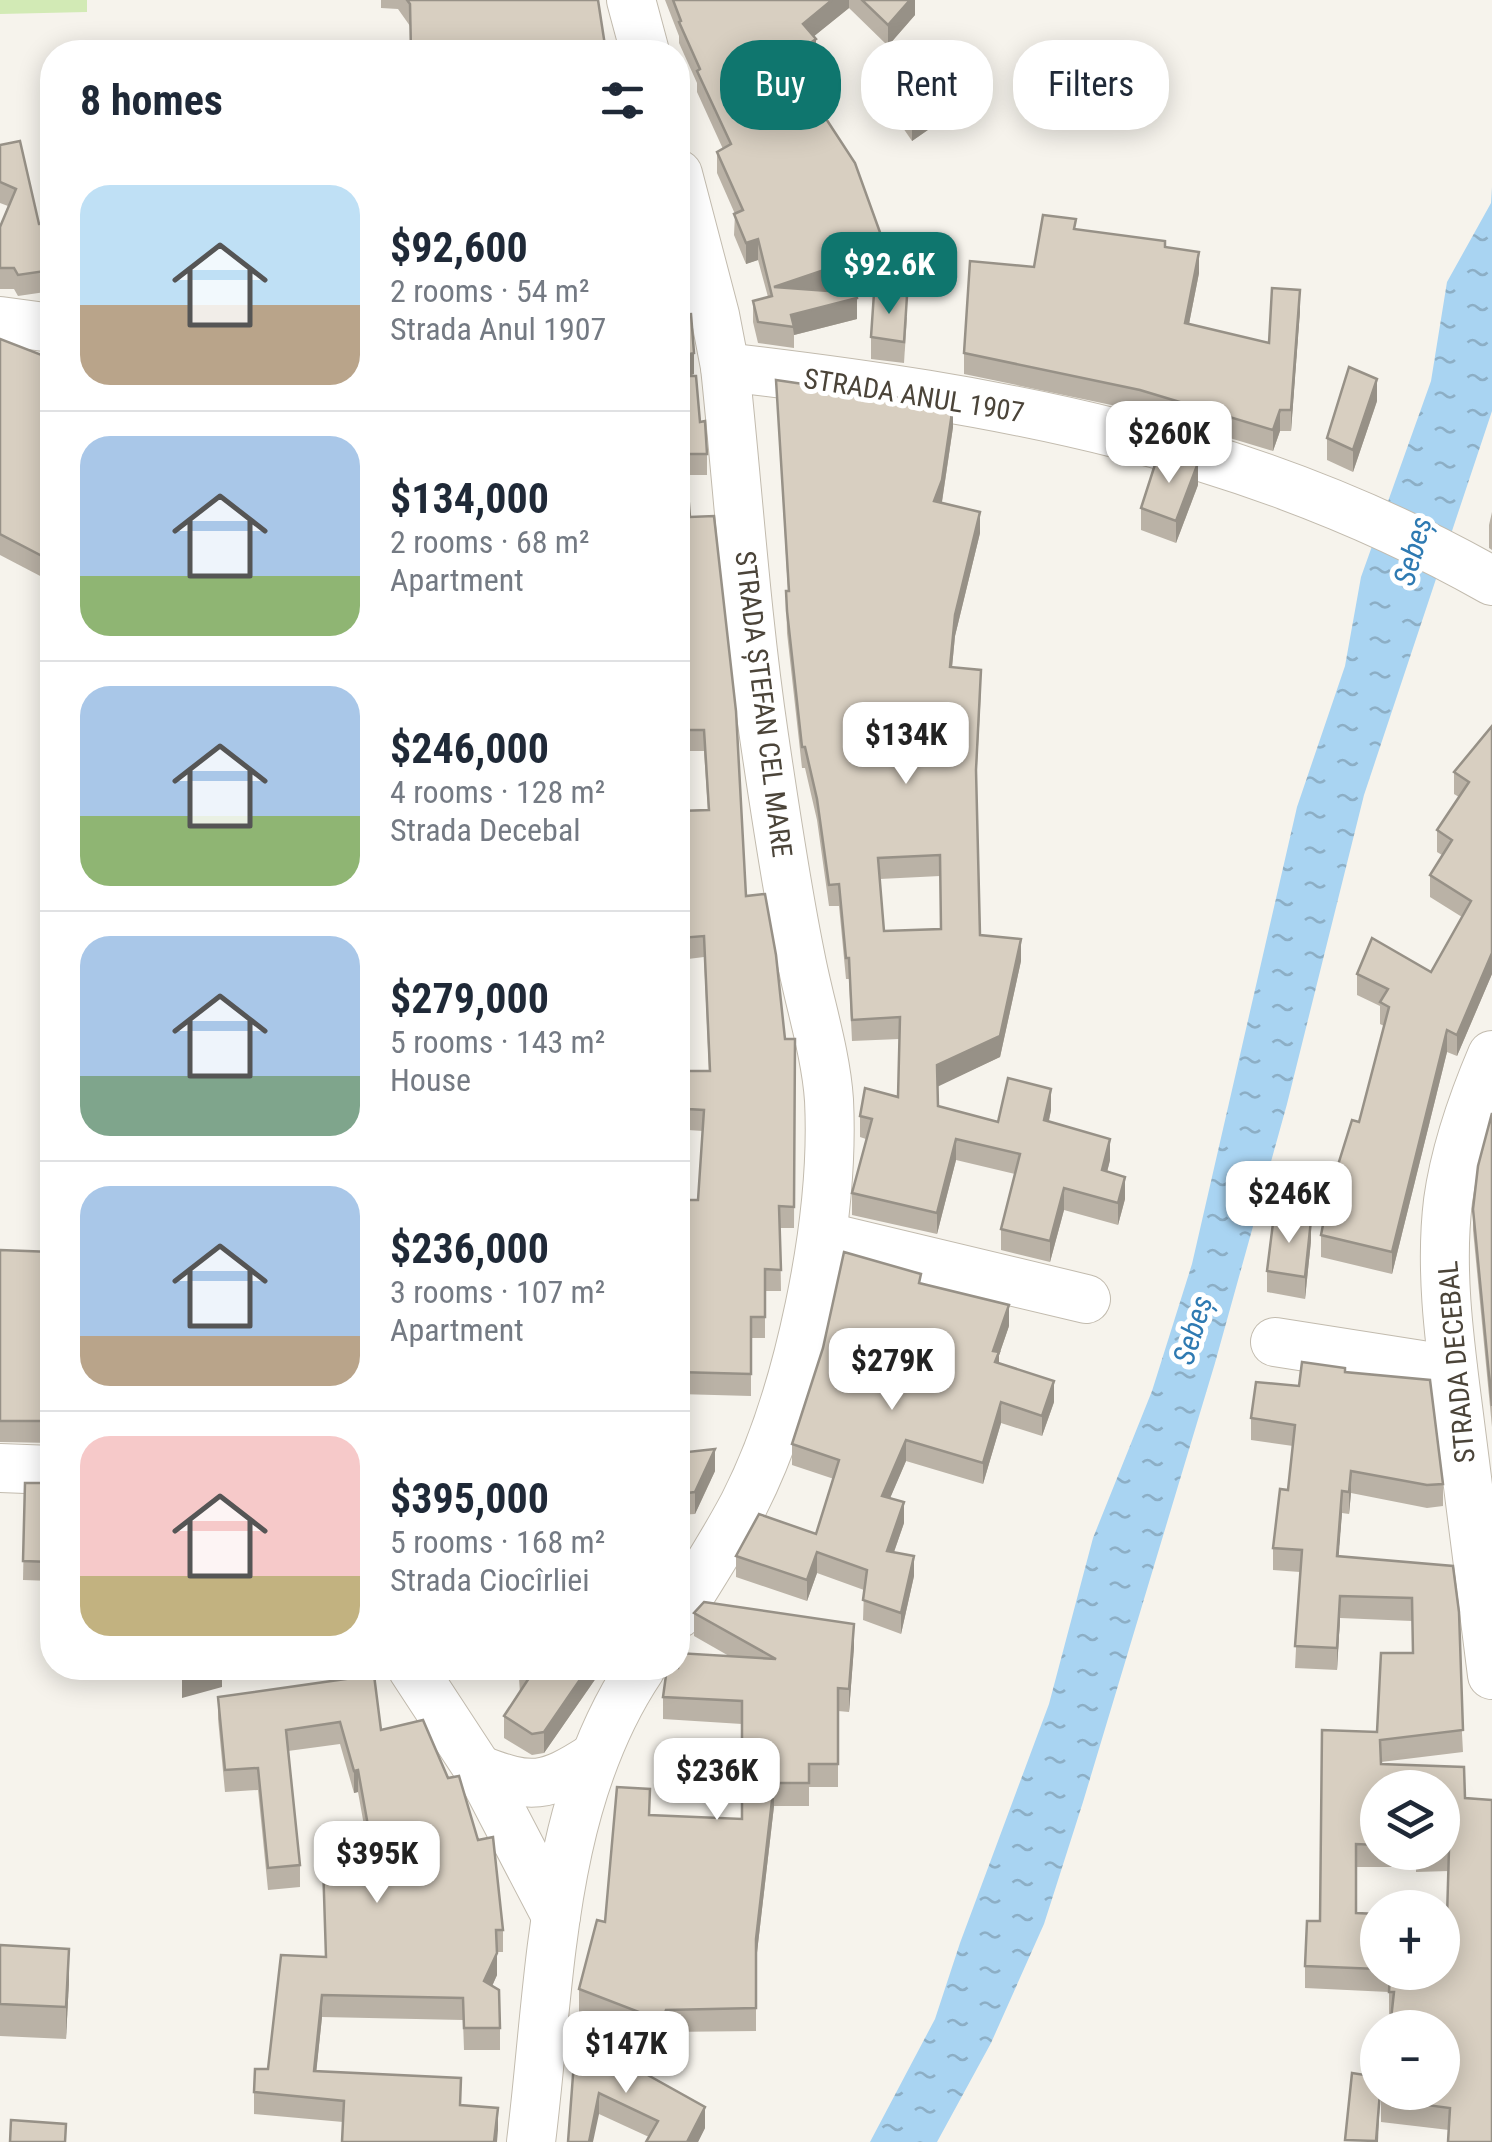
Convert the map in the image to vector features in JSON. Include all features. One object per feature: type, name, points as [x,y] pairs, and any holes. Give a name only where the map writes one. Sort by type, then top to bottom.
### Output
[{"type":"street","points":[[631,0],[642,40]]},
{"type":"street","name":"STRADA ȘTEFAN CEL MARE","points":[[690,269],[696,316],[725,368],[763,732],[796,936],[828,1096],[830,1162],[823,1236],[791,1376],[771,1442],[746,1501],[690,1596]]},
{"type":"street","points":[[0,321],[40,326]]},
{"type":"street","name":"STRADA ANUL 1907","points":[[725,368],[962,399],[1153,442],[1248,470],[1354,510],[1490,580]]},
{"type":"street","name":"STRADA DECEBAL","points":[[1492,1055],[1470,1106],[1448,1200],[1445,1243],[1454,1370],[1492,1675]]},
{"type":"street","points":[[823,1236],[1086,1299]]},
{"type":"street","points":[[1275,1342],[1454,1370]]},
{"type":"street","points":[[0,1468],[40,1470]]},
{"type":"street","points":[[420,1680],[478,1769],[556,1916]]},
{"type":"street","points":[[531,2142],[556,1916],[583,1788],[605,1728],[634,1680]]},
{"type":"street","points":[[478,1769],[512,1783],[548,1784],[594,1758]]},
{"type":"green space","points":[[0,0],[87,0],[87,12],[0,14]]},
{"type":"water","name":"Sebeș","points":[[1492,187],[1492,411],[1364,795],[1287,1104],[1215,1363],[1083,1802],[1044,1924],[991,2043],[937,2142],[870,2142],[935,2019],[1049,1704],[1093,1538],[1152,1391],[1192,1264],[1297,807],[1345,666],[1361,577],[1431,381],[1447,282],[1491,203]]},
{"type":"building","points":[[407,0],[598,0],[604,40],[411,40]]},
{"type":"building","points":[[673,0],[832,0],[803,24],[815,40],[720,40],[720,120],[697,71],[700,69],[690,40],[679,22]]},
{"type":"building","points":[[862,0],[910,0],[888,25]]},
{"type":"building","points":[[724,130],[833,130],[855,163],[886,249],[774,287],[856,293],[857,298],[791,315],[794,327],[758,322],[753,301],[772,296],[758,239],[746,243],[734,214],[743,210],[717,152],[731,144]]},
{"type":"building","points":[[20,141],[40,224],[40,272],[18,275],[14,268],[0,268],[0,227],[16,189],[0,182],[0,145]]},
{"type":"building","points":[[1043,215],[1076,219],[1074,229],[1165,241],[1165,247],[1199,252],[1185,323],[1269,343],[1272,288],[1300,290],[1291,410],[1280,410],[1273,430],[1140,390],[964,353],[970,261],[1034,267]]},
{"type":"building","points":[[874,293],[907,296],[904,342],[871,337]]},
{"type":"building","points":[[690,314],[694,353],[690,354]]},
{"type":"building","points":[[0,339],[40,354],[40,555],[0,534]]},
{"type":"building","points":[[1349,367],[1377,379],[1353,450],[1327,438]]},
{"type":"building","points":[[690,376],[696,376],[707,454],[690,454]]},
{"type":"building","points":[[776,380],[953,406],[942,480],[934,501],[980,512],[955,615],[950,667],[981,670],[976,770],[980,935],[1021,939],[1000,1036],[937,1065],[938,1106],[998,1122],[1008,1078],[1051,1089],[1044,1120],[1110,1139],[1102,1170],[1125,1177],[1118,1203],[1064,1188],[1050,1241],[1001,1229],[1020,1154],[956,1139],[937,1213],[852,1193],[872,1119],[860,1116],[865,1088],[898,1097],[900,1017],[852,1020],[839,884],[829,885],[817,799],[802,747],[787,611]],"holes":[[[940,855],[941,929],[884,931],[878,858]]]},
{"type":"building","points":[[1159,452],[1198,463],[1176,521],[1141,508]]},
{"type":"building","points":[[714,516],[736,711],[746,896],[765,894],[785,1039],[795,1039],[794,1207],[779,1206],[781,1270],[765,1269],[765,1317],[751,1317],[751,1374],[690,1372],[690,1200],[698,1200],[704,1110],[690,1109],[690,1071],[710,1071],[704,936],[690,937],[690,811],[709,810],[704,730],[690,730],[690,517]]},
{"type":"building","points":[[1492,726],[1492,953],[1457,1035],[1447,1030],[1392,1252],[1321,1235],[1352,1120],[1359,1122],[1389,1007],[1380,1002],[1388,989],[1357,974],[1372,938],[1431,972],[1471,901],[1430,875],[1452,840],[1437,830],[1469,782],[1454,772]]},
{"type":"building","points":[[1492,1113],[1492,1406],[1473,1209],[1478,1166]]},
{"type":"building","points":[[1274,1215],[1311,1220],[1305,1277],[1267,1271]]},
{"type":"building","points":[[0,1250],[40,1252],[40,1421],[0,1421]]},
{"type":"building","points":[[844,1252],[921,1274],[919,1283],[1009,1305],[993,1351],[999,1352],[995,1362],[1054,1381],[1042,1416],[1001,1402],[983,1463],[906,1440],[882,1496],[904,1502],[887,1551],[914,1556],[901,1613],[863,1600],[867,1570],[817,1552],[807,1580],[736,1556],[759,1514],[816,1534],[839,1460],[792,1444],[823,1348]]},
{"type":"building","points":[[1302,1362],[1345,1368],[1345,1372],[1430,1380],[1443,1484],[1427,1485],[1351,1471],[1349,1492],[1342,1491],[1337,1556],[1453,1566],[1459,1612],[1463,1730],[1380,1740],[1381,1764],[1464,1767],[1465,1798],[1492,1800],[1492,2142],[1448,2142],[1450,2110],[1460,2110],[1460,2010],[1392,2010],[1394,1992],[1389,1992],[1460,1990],[1460,1890],[1448,1890],[1448,1870],[1460,1870],[1460,1770],[1360,1770],[1356,1913],[1360,1913],[1360,1968],[1305,1966],[1307,1921],[1320,1921],[1322,1730],[1377,1732],[1381,1653],[1413,1653],[1412,1598],[1340,1596],[1337,1648],[1295,1646],[1302,1550],[1273,1548],[1280,1489],[1288,1490],[1295,1425],[1251,1418],[1256,1382],[1299,1386]]},
{"type":"building","points":[[715,1449],[695,1492],[690,1493],[690,1452]]},
{"type":"building","points":[[25,1483],[40,1483],[40,1562],[23,1561]]},
{"type":"building","points":[[704,1602],[854,1624],[849,1689],[838,1688],[838,1764],[809,1764],[809,1783],[774,1783],[756,1939],[756,2008],[666,2010],[662,2021],[579,1989],[597,1920],[605,1922],[617,1787],[650,1789],[649,1815],[742,1819],[742,1701],[663,1697],[665,1680],[690,1680],[690,1654],[776,1659],[694,1613]]},
{"type":"building","points":[[339,1680],[375,1680],[381,1730],[423,1720],[448,1778],[459,1776],[478,1840],[493,1837],[503,1930],[496,1930],[497,1953],[484,1981],[499,1990],[500,2028],[464,2028],[463,1998],[322,1995],[314,2071],[461,2078],[460,2105],[498,2108],[494,2142],[342,2142],[344,2101],[254,2092],[255,2069],[268,2069],[281,1955],[326,1957],[323,1863],[374,1859],[358,1770],[354,1771],[340,1722],[286,1730],[300,1865],[268,1868],[258,1768],[225,1770],[218,1697]]},
{"type":"building","points":[[528,1680],[580,1680],[544,1732],[532,1734],[504,1716]]},
{"type":"building","points":[[0,1945],[69,1949],[66,2007],[0,2004]]},
{"type":"building","points":[[576,2035],[705,2107],[687,2142],[646,2142],[658,2121],[599,2093],[589,2142],[568,2142]]},
{"type":"building","points":[[1352,2073],[1360,2074],[1360,2110],[1379,2110],[1376,2141],[1345,2140]]},
{"type":"building","points":[[11,2120],[66,2124],[65,2142],[10,2142]]}]
